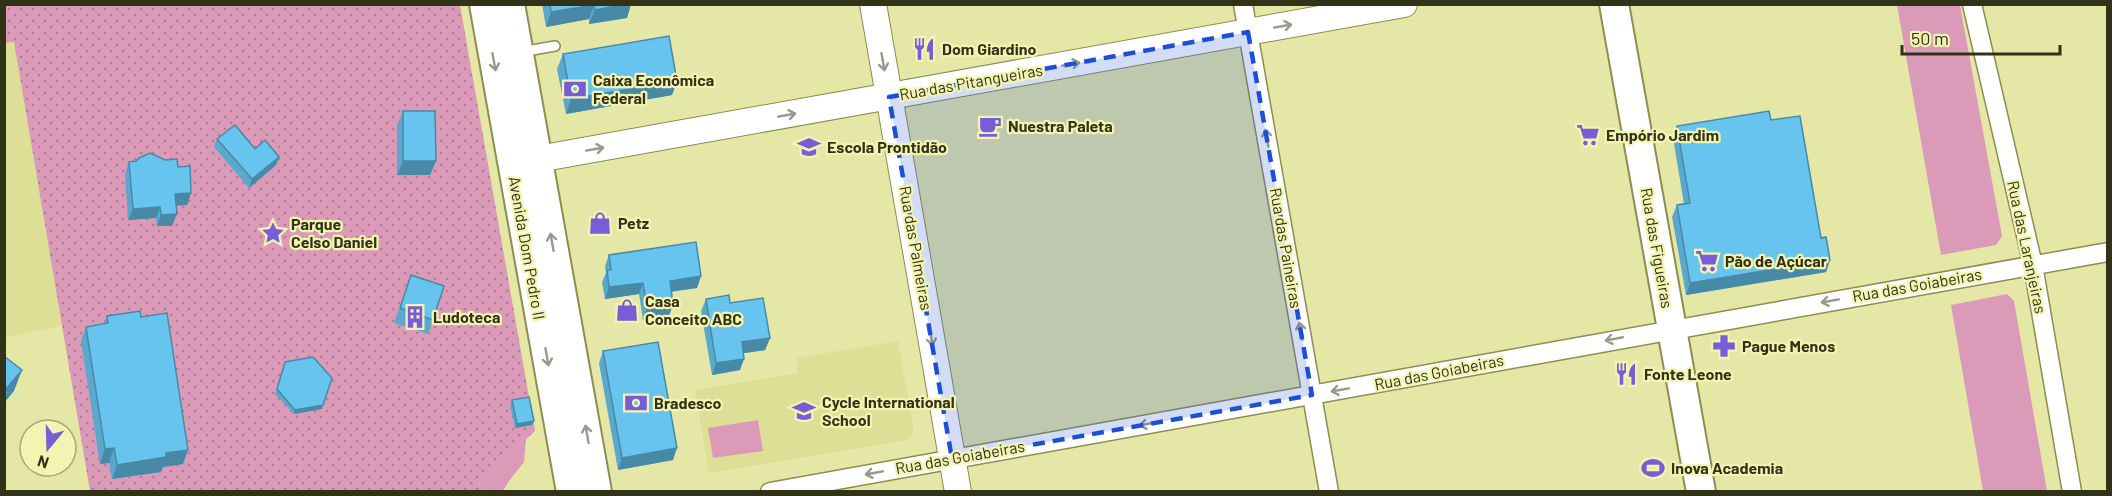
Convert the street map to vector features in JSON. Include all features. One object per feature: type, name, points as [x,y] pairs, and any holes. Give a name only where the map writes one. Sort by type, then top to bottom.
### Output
[{"type":"main road","name":"Avenida Dom Pedro II","points":[[484,4],[571,492]]},
{"type":"main road","name":"Avenida Dom Pedro II","points":[[510,4],[597,492]]},
{"type":"main road","name":"Rua das Figueiras","points":[[1614,4],[1701,492]]},
{"type":"street","name":"Rua das Palmeiras","points":[[873,4],[958,492]]},
{"type":"street","name":"Rua das Paineiras","points":[[1243,4],[1329,492]]},
{"type":"street","name":"Rua das Pitangueiras","points":[[538,159],[1404,4]]},
{"type":"street","name":"Rua das Laranjeiras","points":[[1972,4],[2032,265],[2072,492]]},
{"type":"street","name":"Rua das Goiabeiras","points":[[770,492],[1672,328],[2108,252]]},
{"type":"lane","points":[[519,52],[555,46]]},
{"type":"highlighted area","points":[[1248,32],[1312,395],[952,459],[889,97]]},
{"type":"shaded area","name":"Parque Celso Daniel","points":[[5,5],[460,5],[535,431],[479,483],[481,491],[90,491],[14,42],[5,43]]},
{"type":"shaded area","points":[[1897,5],[1960,5],[2002,236],[1996,245],[1941,255]]},
{"type":"shaded area","points":[[14,41],[62,326],[5,337],[4,43]]},
{"type":"shaded area","points":[[2007,294],[2014,301],[2047,491],[1983,491],[1951,305]]},
{"type":"shaded area","name":"Cycle International School","points":[[898,341],[914,431],[908,440],[709,473],[695,390],[798,373],[796,358]]},
{"type":"shaded area","points":[[758,420],[763,451],[713,458],[708,428]]},
{"type":"shaded area","points":[[526,439],[524,462],[503,491],[481,491],[479,483]]},
{"type":"building","points":[[550,4],[626,4],[595,10],[594,5],[551,12]]},
{"type":"building","points":[[669,36],[677,81],[571,99],[563,54]]},
{"type":"building","points":[[403,111],[435,111],[436,161],[403,161]]},
{"type":"building","points":[[1769,111],[1771,120],[1800,116],[1821,238],[1826,237],[1830,260],[1690,283],[1677,205],[1690,203],[1677,126]]},
{"type":"building","points":[[235,125],[255,149],[265,140],[279,157],[252,179],[217,139]]},
{"type":"building","points":[[150,153],[165,160],[177,159],[178,167],[190,166],[191,193],[175,194],[177,214],[161,215],[160,207],[133,209],[129,162],[136,161]]},
{"type":"building","points":[[696,242],[701,276],[670,281],[673,304],[647,308],[643,283],[609,287],[607,270],[611,270],[609,255]]},
{"type":"building","points":[[411,275],[444,286],[433,320],[400,308]]},
{"type":"building","points":[[729,295],[730,303],[763,298],[770,338],[742,342],[744,359],[716,363],[706,299]]},
{"type":"building","points":[[140,311],[141,317],[167,313],[188,450],[166,453],[166,457],[117,465],[114,448],[105,449],[86,327],[108,323],[107,316]]},
{"type":"building","name":"Bradesco","points":[[658,342],[677,448],[622,458],[603,351]]},
{"type":"building","points":[[4,356],[22,370],[5,390],[8,392],[4,399]]},
{"type":"building","points":[[313,357],[332,378],[323,405],[295,410],[277,389],[285,362]]},
{"type":"building","points":[[529,397],[534,421],[517,424],[512,400]]},
{"type":"place","name":"Dom Giardino","points":[[924,49]]},
{"type":"place","name":"Caixa Econômica Federal","points":[[575,89]]},
{"type":"place","name":"Nuestra Paleta","points":[[990,126]]},
{"type":"place","name":"Empório Jardim","points":[[1588,135]]},
{"type":"place","name":"Escola Prontidão","points":[[809,147]]},
{"type":"place","name":"Petz","points":[[600,223]]},
{"type":"place","name":"Parque Celso Daniel","points":[[273,233]]},
{"type":"place","name":"Pão de Açúcar","points":[[1707,261]]},
{"type":"place","name":"Casa Conceito ABC","points":[[627,310]]},
{"type":"place","name":"Ludoteca","points":[[415,317]]},
{"type":"place","name":"Pague Menos","points":[[1724,346]]},
{"type":"place","name":"Fonte Leone","points":[[1626,374]]},
{"type":"place","name":"Bradesco","points":[[636,403]]},
{"type":"place","name":"Cycle International School","points":[[804,411]]},
{"type":"place","name":"Inova Academia","points":[[1653,468]]}]
